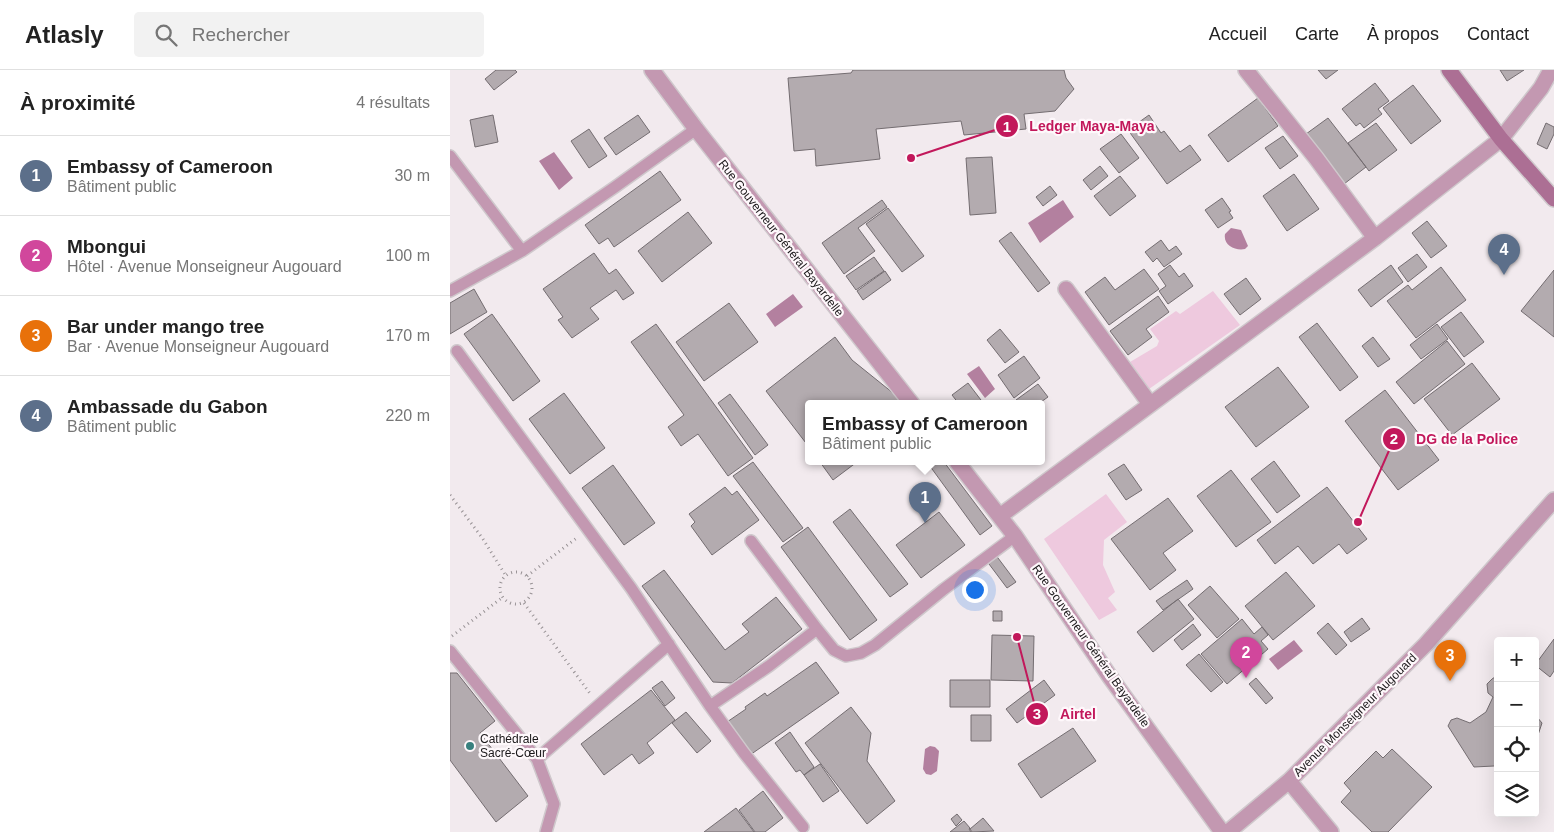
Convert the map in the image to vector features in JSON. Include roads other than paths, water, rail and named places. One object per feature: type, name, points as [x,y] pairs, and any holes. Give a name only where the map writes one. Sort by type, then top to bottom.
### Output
[{"type":"street","name":"Rue Gouverneur Général Bayardelle","points":[[652,70],[909,400]]},
{"type":"street","points":[[1246,70],[1316,158],[1375,238]]},
{"type":"street","points":[[1449,70],[1501,138],[1554,199]]},
{"type":"street","points":[[1000,516],[1375,238],[1501,138],[1541,88],[1551,70]]},
{"type":"street","points":[[1066,289],[1150,404]]},
{"type":"street","name":"Rue Gouverneur Général Bayardelle","points":[[959,465],[1000,516],[1110,677],[1222,832]]},
{"type":"street","name":"Avenue Monseigneur Augouard","points":[[1228,832],[1289,781],[1426,644],[1554,500]]},
{"type":"street","points":[[1289,781],[1331,832]]},
{"type":"lane","points":[[450,291],[522,251],[696,128]]},
{"type":"lane","points":[[450,156],[522,251]]},
{"type":"lane","points":[[457,351],[631,588],[710,706],[803,827]]},
{"type":"lane","points":[[751,541],[834,650],[846,656],[861,653],[875,645],[1014,536]]},
{"type":"lane","points":[[710,706],[769,666],[817,629]]},
{"type":"lane","points":[[537,759],[669,644]]},
{"type":"lane","points":[[450,652],[537,759],[554,804],[546,832]]},
{"type":"place","name":"Ledger Maya-Maya","points":[[911,158]]},
{"type":"place","name":"Ambassade du Gabon","points":[[1504,275]]},
{"type":"place","name":"DG de la Police","points":[[1358,522]]},
{"type":"place","name":"Embassy of Cameroon","points":[[925,523]]},
{"type":"place","name":"Airtel","points":[[1017,637]]},
{"type":"place","name":"Mbongui","points":[[1246,678]]},
{"type":"place","name":"Bar under mango tree","points":[[1450,681]]},
{"type":"place","name":"Cathédrale Sacré-Cœur","points":[[470,746]]}]
